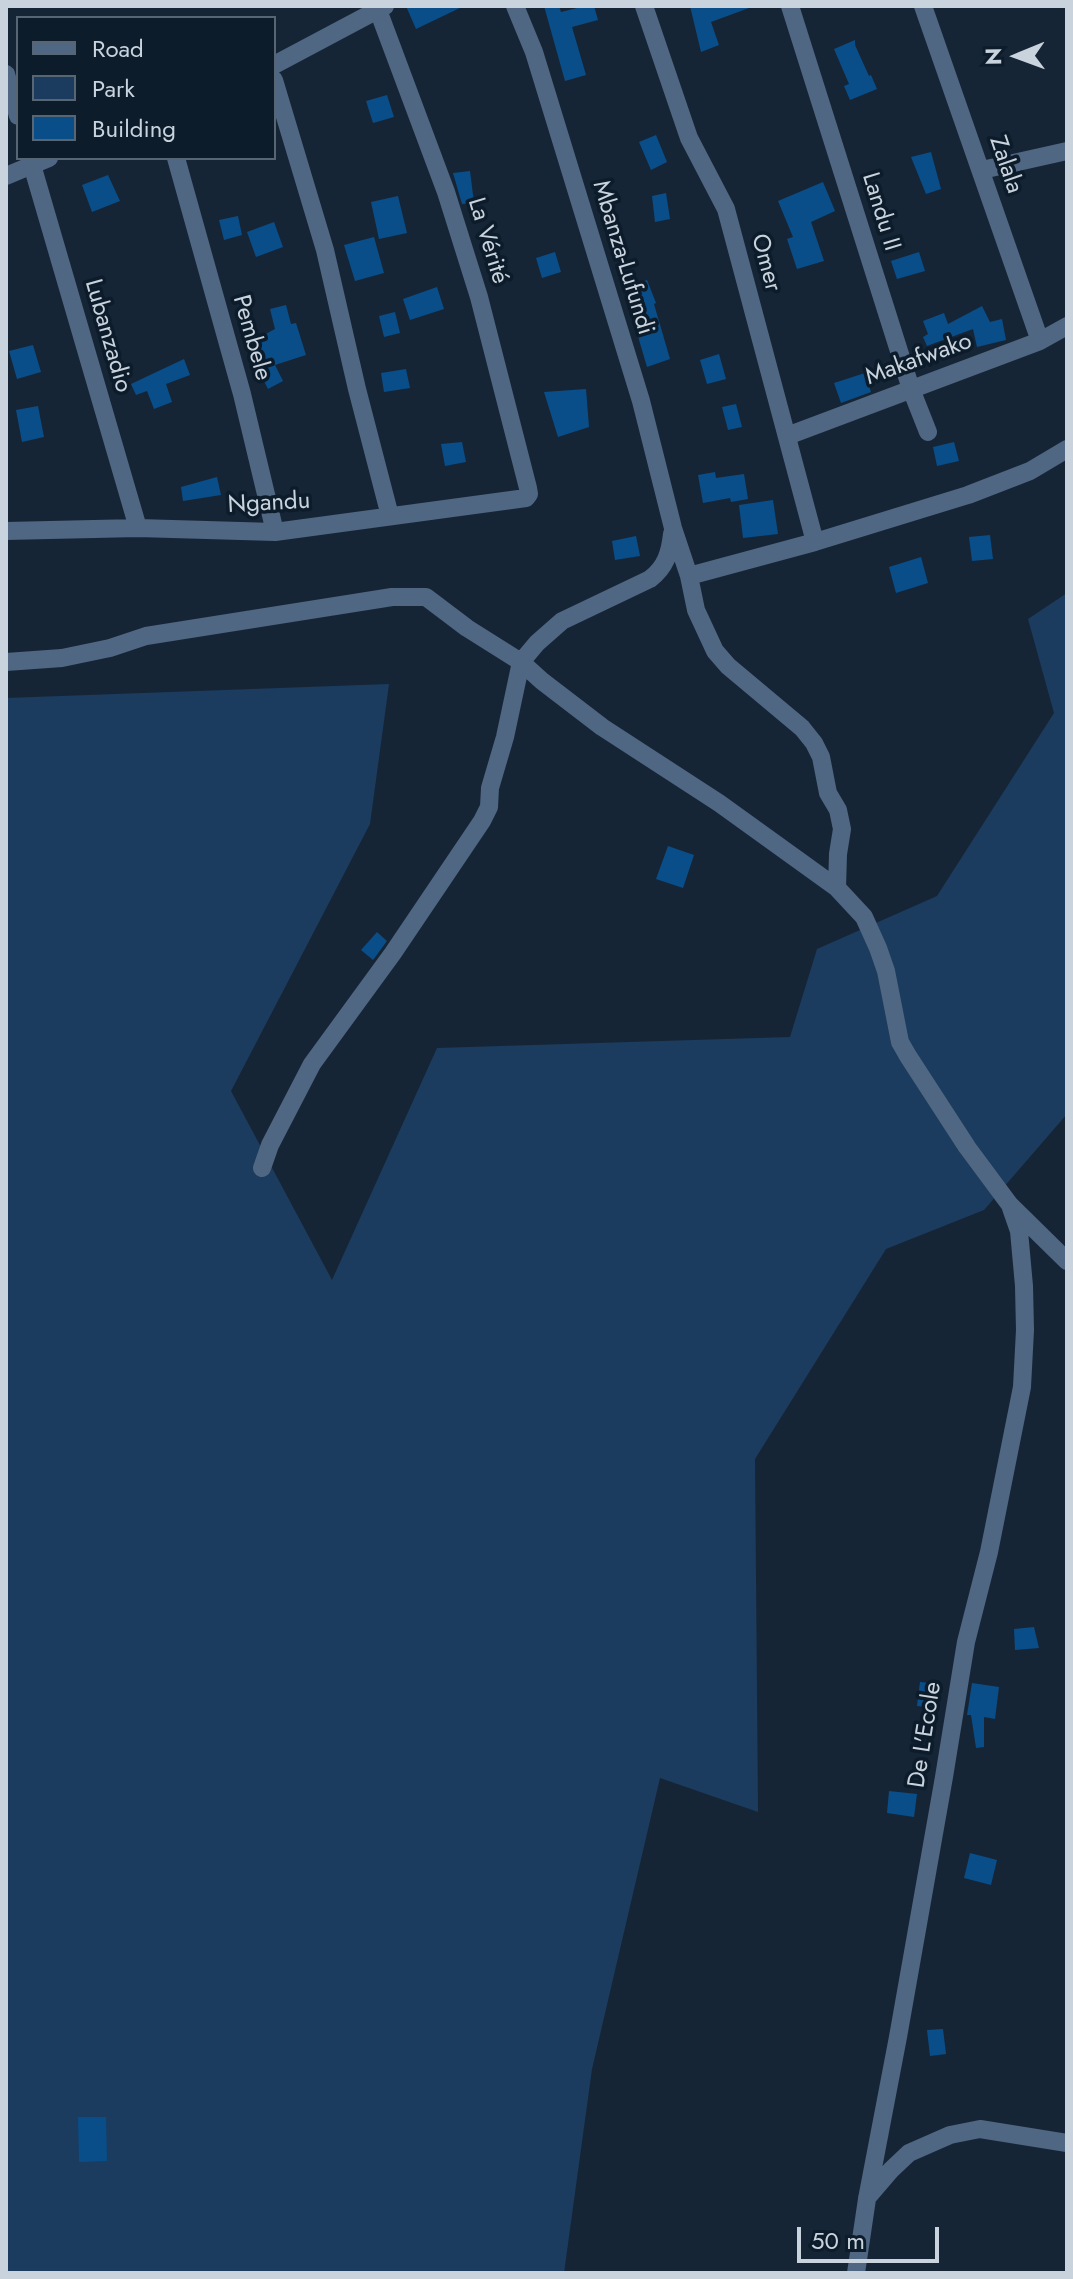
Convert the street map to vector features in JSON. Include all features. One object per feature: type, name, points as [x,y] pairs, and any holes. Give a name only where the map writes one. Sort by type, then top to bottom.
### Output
[{"type":"street","name":"Mbanza-Lufundi","points":[[515,6],[534,52],[641,401],[696,610],[715,651],[728,666],[802,728],[814,743],[842,829],[837,888]]},
{"type":"street","name":"Omer","points":[[644,6],[689,138],[726,209],[815,542]]},
{"type":"street","name":"Landu II","points":[[790,6],[911,389],[928,432]]},
{"type":"street","name":"Zalala","points":[[923,6],[1040,341]]},
{"type":"street","points":[[276,64],[371,10]]},
{"type":"street","name":"La Vérité","points":[[371,10],[451,207],[479,297],[529,494]]},
{"type":"street","points":[[6,74],[16,109]]},
{"type":"street","points":[[276,87],[325,250],[390,516]]},
{"type":"street","points":[[982,170],[1067,151]]},
{"type":"street","points":[[6,176],[37,160]]},
{"type":"street","name":"Lubanzadio","points":[[37,160],[138,528]]},
{"type":"street","name":"Pembele","points":[[177,160],[242,394],[275,532]]},
{"type":"street","name":"Makafwako","points":[[787,436],[1040,341],[1067,326]]},
{"type":"street","points":[[689,576],[815,542],[968,495],[1030,471],[1067,449]]},
{"type":"street","name":"Ngandu","points":[[6,531],[138,528],[275,532],[522,500],[529,494]]},
{"type":"street","points":[[262,1168],[270,1145],[312,1064],[393,953],[482,821],[489,807],[490,788],[521,662],[562,621],[661,571],[671,545],[673,528]]},
{"type":"street","points":[[6,662],[62,658],[110,648],[146,636],[392,597],[426,597],[467,628],[521,662],[602,727],[719,803],[837,888],[864,917],[878,948],[886,971],[900,1042],[908,1056],[967,1147],[1010,1205],[1067,1261]]},
{"type":"street","name":"De L'Ecole","points":[[856,2273],[966,1642],[989,1552],[1022,1387],[1024,1286],[1019,1231],[1010,1205]]},
{"type":"street","points":[[867,2199],[909,2153],[950,2135],[980,2129],[1067,2143]]},
{"type":"green space","points":[[1067,593],[1067,1114],[984,1210],[886,1249],[755,1459],[758,1812],[660,1778],[592,2069],[564,2273],[6,2273],[6,698],[389,684],[370,824],[231,1091],[332,1280],[437,1048],[790,1037],[817,949],[937,896],[1054,713],[1028,619]]},
{"type":"building","points":[[406,6],[464,6],[416,29]]},
{"type":"building","points":[[544,6],[559,6],[561,12],[594,6],[598,20],[572,27],[586,75],[565,81]]},
{"type":"building","points":[[690,6],[749,8],[711,22],[719,45],[701,52]]},
{"type":"building","points":[[855,40],[877,89],[850,100],[844,86],[849,84],[834,49]]},
{"type":"building","points":[[387,95],[394,117],[373,123],[366,101]]},
{"type":"building","points":[[656,135],[667,162],[651,170],[639,142]]},
{"type":"building","points":[[931,152],[941,189],[926,194],[911,157]]},
{"type":"building","points":[[470,171],[474,203],[462,204],[453,173]]},
{"type":"building","points":[[108,175],[120,201],[92,212],[82,185]]},
{"type":"building","points":[[823,182],[835,211],[811,222],[824,261],[797,269],[787,239],[793,237],[778,201]]},
{"type":"building","points":[[666,193],[670,219],[655,222],[652,196]]},
{"type":"building","points":[[398,196],[407,233],[379,239],[371,202]]},
{"type":"building","points":[[238,216],[242,235],[224,240],[219,220]]},
{"type":"building","points":[[274,222],[283,247],[256,257],[247,232]]},
{"type":"building","points":[[374,237],[384,273],[355,281],[344,245]]},
{"type":"building","points":[[555,252],[561,272],[542,278],[536,258]]},
{"type":"building","points":[[919,252],[925,271],[897,279],[891,261]]},
{"type":"building","points":[[647,280],[670,359],[647,367],[637,333],[641,332],[625,289]]},
{"type":"building","points":[[437,287],[444,309],[410,320],[403,299]]},
{"type":"building","points":[[286,305],[291,324],[296,323],[306,355],[275,365],[283,381],[268,389],[259,371],[267,367],[254,340],[275,329],[270,309]]},
{"type":"building","points":[[982,306],[990,322],[1002,319],[1006,340],[977,347],[973,329],[927,346],[923,337],[928,334],[923,321],[944,313],[948,324]]},
{"type":"building","points":[[395,312],[400,333],[384,337],[379,316]]},
{"type":"building","points":[[33,345],[41,372],[17,379],[9,351]]},
{"type":"building","points":[[719,354],[726,379],[707,384],[700,360]]},
{"type":"building","points":[[184,359],[190,375],[166,384],[172,402],[154,409],[147,391],[136,395],[131,384]]},
{"type":"building","points":[[406,369],[410,388],[384,392],[381,373]]},
{"type":"building","points":[[865,373],[871,392],[841,403],[834,383]]},
{"type":"building","points":[[586,389],[589,427],[558,437],[544,392]]},
{"type":"building","points":[[736,404],[742,427],[728,430],[722,407]]},
{"type":"building","points":[[38,406],[44,437],[22,442],[16,410]]},
{"type":"building","points":[[462,442],[466,462],[445,466],[441,444]]},
{"type":"building","points":[[954,442],[959,461],[937,466],[933,447]]},
{"type":"building","points":[[715,472],[716,478],[744,474],[748,499],[731,502],[730,498],[703,503],[698,475]]},
{"type":"building","points":[[217,477],[221,495],[183,501],[181,487]]},
{"type":"building","points":[[773,500],[778,534],[743,538],[739,505]]},
{"type":"building","points":[[990,535],[993,559],[972,561],[969,537]]},
{"type":"building","points":[[636,536],[640,556],[615,560],[612,541]]},
{"type":"building","points":[[921,557],[928,583],[896,593],[889,567]]},
{"type":"building","points":[[668,846],[694,855],[683,888],[656,879]]},
{"type":"building","points":[[377,932],[387,941],[373,960],[361,950]]},
{"type":"building","points":[[1034,1627],[1039,1648],[1015,1650],[1014,1629]]},
{"type":"building","points":[[920,1682],[938,1684],[935,1708],[917,1706]]},
{"type":"building","points":[[972,1683],[999,1687],[995,1719],[984,1717],[984,1747],[976,1748],[971,1715],[967,1715]]},
{"type":"building","points":[[889,1791],[917,1794],[914,1817],[887,1813]]},
{"type":"building","points":[[970,1853],[997,1860],[991,1885],[964,1878]]},
{"type":"building","points":[[943,2029],[946,2054],[930,2056],[927,2030]]},
{"type":"building","points":[[78,2117],[106,2117],[107,2161],[79,2162]]}]
